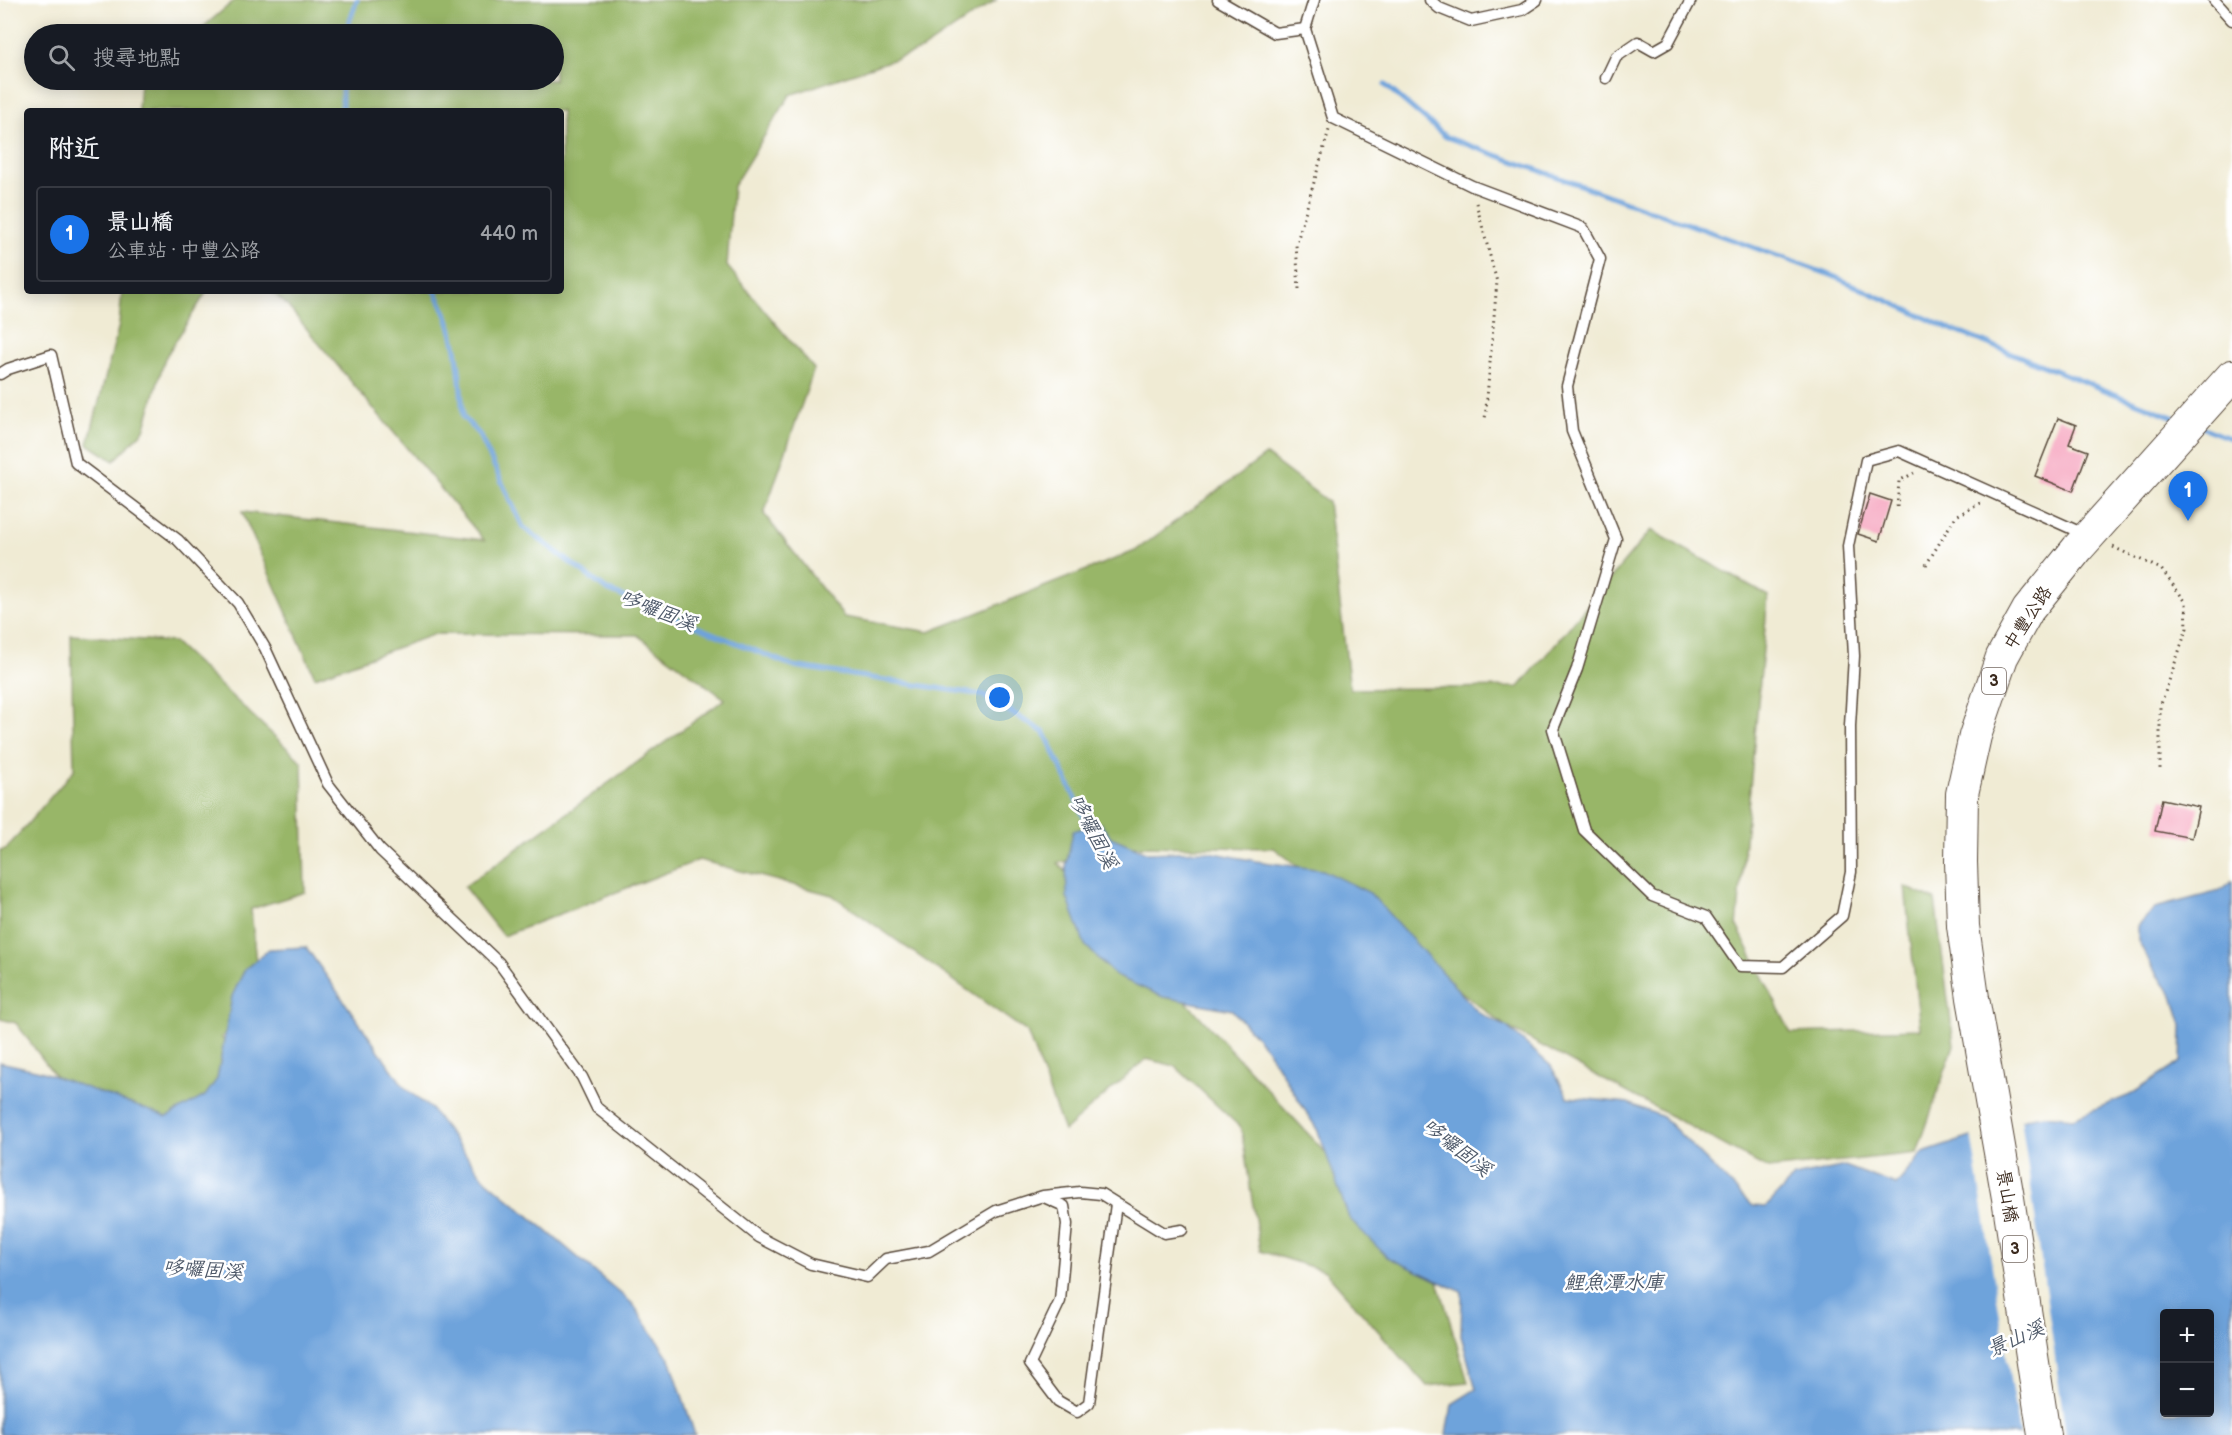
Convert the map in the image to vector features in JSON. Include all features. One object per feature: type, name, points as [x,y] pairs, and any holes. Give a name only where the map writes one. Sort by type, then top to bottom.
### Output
[{"type":"main road","name":"中豐公路","points":[[1984,1064],[1963,926],[1962,794],[1975,736],[2002,657],[2028,610],[2089,536],[2232,376]]},
{"type":"main road","name":"景山橋","points":[[1984,1064],[2008,1198],[2044,1435]]},
{"type":"lane","points":[[1218,0],[1275,33],[1305,29]]},
{"type":"lane","points":[[1314,0],[1305,29],[1333,118],[1472,186],[1583,228],[1600,259],[1567,386],[1572,431],[1616,539],[1577,669],[1552,729],[1584,830],[1652,896],[1706,917],[1740,966],[1783,967],[1842,916],[1851,872],[1850,726],[1854,656],[1848,546],[1866,459],[1899,452],[2089,536]]},
{"type":"lane","points":[[1430,0],[1439,8],[1471,21],[1522,10],[1537,0]]},
{"type":"lane","points":[[1606,78],[1616,57],[1638,42],[1654,51],[1668,43],[1691,0]]},
{"type":"lane","points":[[2214,0],[2232,20]]},
{"type":"lane","points":[[0,374],[8,369],[51,356],[76,463],[178,540],[238,603],[265,648],[328,784],[380,850],[499,963],[582,1077],[597,1108],[759,1236],[811,1264],[867,1276],[886,1259],[929,1251],[996,1211],[1043,1196],[1080,1192],[1101,1194],[1164,1233],[1182,1230]]},
{"type":"lane","points":[[1043,1196],[1064,1206],[1066,1224],[1060,1301],[1030,1364],[1058,1401],[1077,1412],[1089,1403],[1116,1204]]},
{"type":"path","points":[[1299,289],[1296,245],[1333,118]]},
{"type":"path","points":[[1472,186],[1497,282],[1485,420]]},
{"type":"path","points":[[1897,507],[1899,481],[1928,464]]},
{"type":"path","points":[[1926,565],[1956,516],[1997,495]]},
{"type":"path","points":[[2089,536],[2161,569],[2186,602],[2187,628],[2160,707],[2160,771]]},
{"type":"green space","points":[[235,0],[996,0],[921,50],[790,95],[733,186],[727,266],[814,369],[764,514],[844,617],[929,632],[1135,551],[1266,455],[1328,502],[1350,689],[1519,687],[1651,530],[1768,596],[1737,926],[1791,1033],[1920,1029],[1905,887],[1935,900],[1954,1045],[1917,1153],[1768,1169],[1507,1027],[1274,848],[1135,846],[1058,863],[1435,1271],[1468,1382],[1427,1386],[1325,1271],[1260,1251],[1241,1128],[1175,1066],[1146,1059],[1064,1131],[1027,1032],[832,895],[699,860],[503,936],[464,887],[725,699],[637,635],[435,634],[315,677],[242,512],[484,540],[285,303],[274,294],[564,294],[564,108],[138,108],[139,90],[564,90],[564,24],[207,24]]},
{"type":"green space","points":[[122,294],[205,294],[165,358],[144,430],[114,461],[88,444],[119,325]]},
{"type":"green space","points":[[71,635],[174,642],[302,762],[305,892],[251,909],[260,1007],[221,1037],[260,1078],[226,1118],[95,1130],[16,1023],[0,1019],[0,850],[6,849],[74,770]]},
{"type":"water","name":"鯉魚潭水庫","points":[[1100,823],[1111,837],[1148,853],[1204,851],[1323,870],[1370,893],[1479,1013],[1507,1027],[1551,1066],[1568,1097],[1628,1103],[1663,1117],[1752,1206],[1766,1207],[1794,1177],[1845,1166],[1896,1185],[1923,1153],[2031,1117],[2045,1115],[2073,1118],[2130,1095],[2181,1062],[2182,1025],[2173,996],[2157,975],[2138,941],[2138,926],[2155,908],[2220,891],[2232,881],[2232,1435],[1447,1435],[1452,1404],[1476,1389],[1461,1336],[1462,1292],[1387,1257],[1349,1218],[1318,1131],[1267,1049],[1232,1010],[1163,997],[1116,976],[1085,945],[1067,897],[1066,866],[1073,831]]},
{"type":"water","points":[[306,947],[405,1088],[431,1109],[483,1177],[633,1304],[671,1361],[695,1435],[0,1435],[0,1062],[40,1071],[167,1117],[205,1096],[217,1079],[232,996],[245,969],[269,949]]},
{"type":"pier","points":[[2021,1118],[2066,1435],[2019,1435],[1971,1134]]},
{"type":"building","points":[[2058,418],[2076,425],[2069,444],[2088,451],[2073,491],[2035,476]]},
{"type":"building","points":[[1870,494],[1891,501],[1879,541],[1858,534]]},
{"type":"building","points":[[2162,799],[2199,807],[2192,838],[2155,831]]},
{"type":"waterway","name":"哆囉固溪","points":[[349,24],[357,0]]},
{"type":"waterway","points":[[1385,85],[1446,137],[1833,276],[1948,328],[2178,419]]},
{"type":"waterway","name":"哆囉固溪","points":[[342,90],[342,108]]},
{"type":"waterway","name":"哆囉固溪","points":[[437,294],[453,336],[459,368],[463,417],[479,434],[523,527],[607,590],[793,666],[983,695],[1045,733],[1091,832]]},
{"type":"waterway","points":[[2201,427],[2232,439]]},
{"type":"place","name":"景山橋","points":[[2188,521]]},
{"type":"water label","name":"景山溪","points":[[2016,1339]]}]
